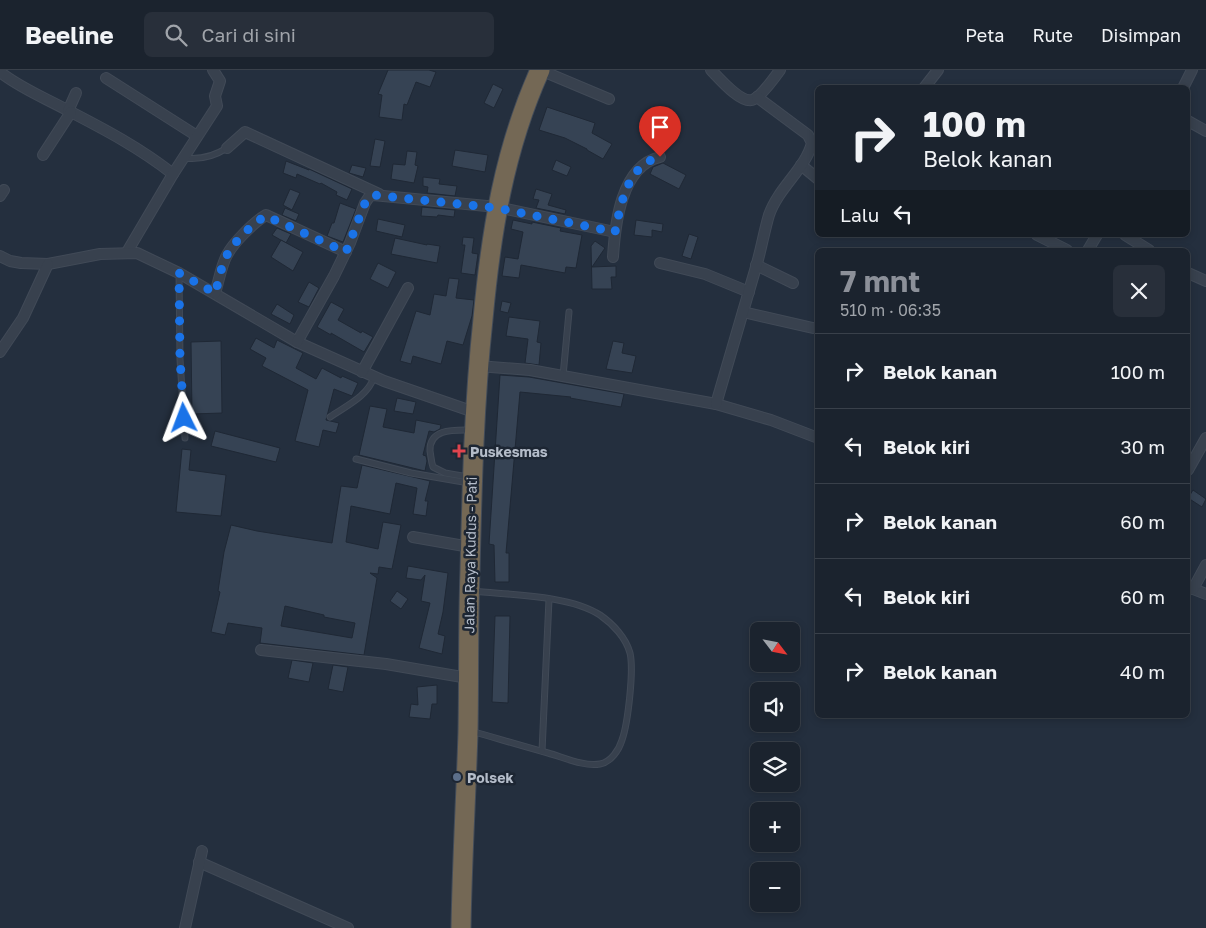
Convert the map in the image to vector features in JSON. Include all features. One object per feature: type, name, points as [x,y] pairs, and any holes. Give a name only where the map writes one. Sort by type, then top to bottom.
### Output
[{"type":"highway","name":"Jalan Raya Kudus - Pati","points":[[461,928],[468,730],[470,547],[474,421],[478,366],[486,280],[497,208],[509,152],[540,70]]},
{"type":"street","points":[[127,252],[173,174],[217,106],[215,96],[220,81],[213,70]]},
{"type":"street","points":[[540,70],[609,99]]},
{"type":"street","points":[[711,70],[742,98],[751,100],[757,97],[780,70]]},
{"type":"street","points":[[926,85],[938,70]]},
{"type":"street","points":[[1184,85],[1192,70]]},
{"type":"street","points":[[0,72],[26,89],[126,142],[173,174]]},
{"type":"street","points":[[106,78],[197,136]]},
{"type":"street","points":[[42,155],[69,111],[76,94]]},
{"type":"street","points":[[716,404],[749,292],[769,215],[776,201],[801,165],[812,143],[811,139],[757,97]]},
{"type":"street","points":[[1190,122],[1206,131]]},
{"type":"street","points":[[226,148],[245,132],[379,194]]},
{"type":"street","points":[[613,257],[615,232],[624,196],[630,182],[645,163],[660,157]]},
{"type":"street","points":[[801,165],[815,176]]},
{"type":"street","points":[[297,342],[346,252],[368,199],[373,195],[379,194],[497,208],[615,232]]},
{"type":"street","points":[[215,293],[227,254],[259,219],[266,216],[346,252]]},
{"type":"street","points":[[1041,237],[1063,248]]},
{"type":"street","points":[[1089,248],[1096,237]]},
{"type":"street","points":[[1127,237],[1146,248]]},
{"type":"street","points":[[0,256],[10,261],[48,264],[100,254],[127,252],[147,256],[215,293],[297,342],[474,421]]},
{"type":"street","points":[[660,263],[705,274],[749,292]]},
{"type":"street","points":[[0,352],[23,318],[48,264]]},
{"type":"street","points":[[756,266],[793,283]]},
{"type":"street","points":[[1190,274],[1206,281]]},
{"type":"street","points":[[362,372],[408,288]]},
{"type":"street","points":[[743,312],[813,328]]},
{"type":"street","points":[[478,366],[530,370],[716,404],[771,420],[815,437]]},
{"type":"street","points":[[1190,466],[1206,438]]},
{"type":"street","points":[[413,537],[470,547]]},
{"type":"street","points":[[1206,565],[1190,588],[1206,594]]},
{"type":"street","points":[[261,650],[386,664],[468,678]]},
{"type":"street","points":[[185,928],[202,852]]},
{"type":"street","points":[[199,862],[348,928]]},
{"type":"lane","points":[[184,158],[198,160],[220,153],[226,148]]},
{"type":"lane","points":[[179,273],[180,359],[185,438]]},
{"type":"lane","points":[[562,377],[569,312]]},
{"type":"lane","points":[[330,417],[366,392],[371,386],[374,377]]},
{"type":"lane","points":[[472,481],[436,469],[431,463],[430,446],[434,437],[444,431],[474,421]]},
{"type":"lane","points":[[356,459],[411,473],[472,481]]},
{"type":"lane","points":[[468,730],[590,764],[599,764],[607,761],[614,754],[622,741],[631,682],[630,654],[623,639],[616,629],[587,608],[549,599],[469,591]]},
{"type":"lane","points":[[542,751],[549,599]]},
{"type":"building","points":[[388,70],[429,70],[436,72],[430,87],[416,82],[407,105],[404,104],[402,120],[379,117],[382,95],[378,94]]},
{"type":"building","points":[[493,84],[503,89],[494,108],[484,103]]},
{"type":"building","points":[[547,107],[595,123],[592,133],[612,144],[603,159],[565,138],[539,130]]},
{"type":"building","points":[[375,139],[385,141],[380,167],[370,166]]},
{"type":"building","points":[[455,150],[488,155],[485,172],[452,166]]},
{"type":"building","points":[[407,151],[417,152],[415,165],[418,166],[414,183],[391,179],[393,164],[405,165]]},
{"type":"building","points":[[556,160],[571,167],[567,176],[552,170]]},
{"type":"building","points":[[286,161],[309,169],[352,189],[347,200],[336,195],[337,192],[321,183],[297,174],[296,178],[283,173]]},
{"type":"building","points":[[663,163],[686,175],[679,189],[650,174],[653,167]]},
{"type":"building","points":[[352,165],[366,168],[363,177],[349,173]]},
{"type":"building","points":[[423,177],[440,179],[439,184],[457,186],[455,196],[427,193],[428,187],[423,186]]},
{"type":"building","points":[[290,189],[300,193],[292,210],[283,205]]},
{"type":"building","points":[[536,189],[552,194],[548,205],[566,210],[565,214],[536,208],[539,200],[533,199]]},
{"type":"building","points":[[340,203],[356,209],[343,242],[327,236],[332,223],[334,223]]},
{"type":"building","points":[[422,207],[455,210],[454,217],[438,215],[437,217],[421,216]]},
{"type":"building","points":[[285,208],[299,214],[296,221],[282,215]]},
{"type":"building","points":[[378,219],[405,225],[402,237],[376,231]]},
{"type":"building","points":[[513,220],[561,228],[560,231],[582,235],[576,268],[566,267],[565,273],[521,265],[519,278],[502,276],[505,257],[518,259],[523,232],[511,229]]},
{"type":"building","points":[[636,220],[663,224],[662,232],[652,230],[652,237],[634,235]]},
{"type":"building","points":[[277,228],[291,234],[286,243],[272,235]]},
{"type":"building","points":[[689,234],[698,237],[691,259],[682,256]]},
{"type":"building","points":[[463,237],[474,238],[472,253],[478,254],[475,275],[461,273],[465,245],[462,245]]},
{"type":"building","points":[[395,238],[440,246],[437,263],[391,254]]},
{"type":"building","points":[[281,240],[303,252],[293,271],[271,257]]},
{"type":"building","points":[[595,241],[605,248],[592,267],[616,266],[616,277],[611,277],[612,289],[592,289],[591,246]]},
{"type":"building","points":[[378,263],[396,272],[388,288],[370,279]]},
{"type":"building","points":[[449,278],[459,279],[456,298],[474,300],[472,316],[463,345],[447,341],[441,364],[413,356],[411,364],[400,361],[416,311],[430,315],[434,294],[446,296]]},
{"type":"building","points":[[309,282],[319,288],[309,307],[298,302]]},
{"type":"building","points":[[502,301],[511,303],[508,313],[500,311]]},
{"type":"building","points":[[331,302],[344,309],[338,320],[361,333],[362,331],[373,337],[364,352],[317,327]]},
{"type":"building","points":[[277,304],[294,315],[290,324],[271,314]]},
{"type":"building","points":[[509,317],[540,321],[537,342],[541,343],[539,365],[525,363],[528,339],[506,336]]},
{"type":"building","points":[[256,338],[274,348],[277,340],[303,353],[296,368],[316,379],[322,368],[341,378],[342,376],[358,383],[352,396],[334,389],[326,420],[339,423],[336,433],[323,430],[319,447],[295,441],[308,390],[262,366],[266,358],[250,349]]},
{"type":"building","points":[[221,341],[222,413],[192,414],[191,342]]},
{"type":"building","points":[[613,341],[624,343],[622,353],[636,356],[632,373],[606,369]]},
{"type":"building","points":[[500,375],[529,377],[624,394],[621,407],[571,397],[520,392],[506,553],[509,553],[509,582],[495,582],[494,545],[489,544]]},
{"type":"building","points":[[397,398],[416,402],[413,414],[394,411]]},
{"type":"building","points":[[370,406],[387,409],[383,427],[414,433],[416,420],[441,425],[440,429],[434,432],[429,431],[423,455],[426,456],[427,461],[425,471],[359,455]]},
{"type":"building","points":[[215,431],[280,448],[276,462],[211,446]]},
{"type":"building","points":[[182,449],[191,450],[189,470],[226,475],[221,516],[176,512]]},
{"type":"building","points":[[362,465],[430,481],[425,501],[428,501],[426,516],[413,514],[417,488],[396,483],[390,514],[351,506],[346,542],[378,549],[383,522],[401,525],[392,569],[379,567],[378,574],[370,573],[377,578],[364,655],[260,643],[262,628],[228,623],[225,635],[211,632],[220,592],[218,591],[224,552],[231,525],[332,543],[341,486],[357,488]],"holes":[[[285,606],[324,615],[324,617],[355,623],[352,638],[281,626]]]},
{"type":"building","points":[[1193,490],[1206,499],[1202,507],[1190,499]]},
{"type":"building","points":[[408,566],[448,573],[438,634],[445,636],[442,654],[419,648],[430,603],[421,601],[425,575],[421,580],[406,578]]},
{"type":"building","points":[[397,591],[408,599],[401,609],[390,601]]},
{"type":"building","points":[[495,616],[510,616],[508,703],[492,702]]},
{"type":"building","points":[[292,660],[313,663],[309,682],[288,678]]},
{"type":"building","points":[[333,665],[348,667],[343,692],[328,689]]},
{"type":"building","points":[[437,685],[437,704],[432,704],[430,719],[409,717],[411,704],[418,705],[417,687]]},
{"type":"place","name":"Puskesmas","points":[[459,451]]},
{"type":"place","name":"Polsek","points":[[457,777]]},
{"type":"route","points":[[184,418],[180,359],[179,273],[215,293],[227,254],[259,219],[266,216],[346,252],[365,203],[369,197],[379,194],[497,208],[615,232],[624,196],[635,173],[645,163],[660,157]]}]
